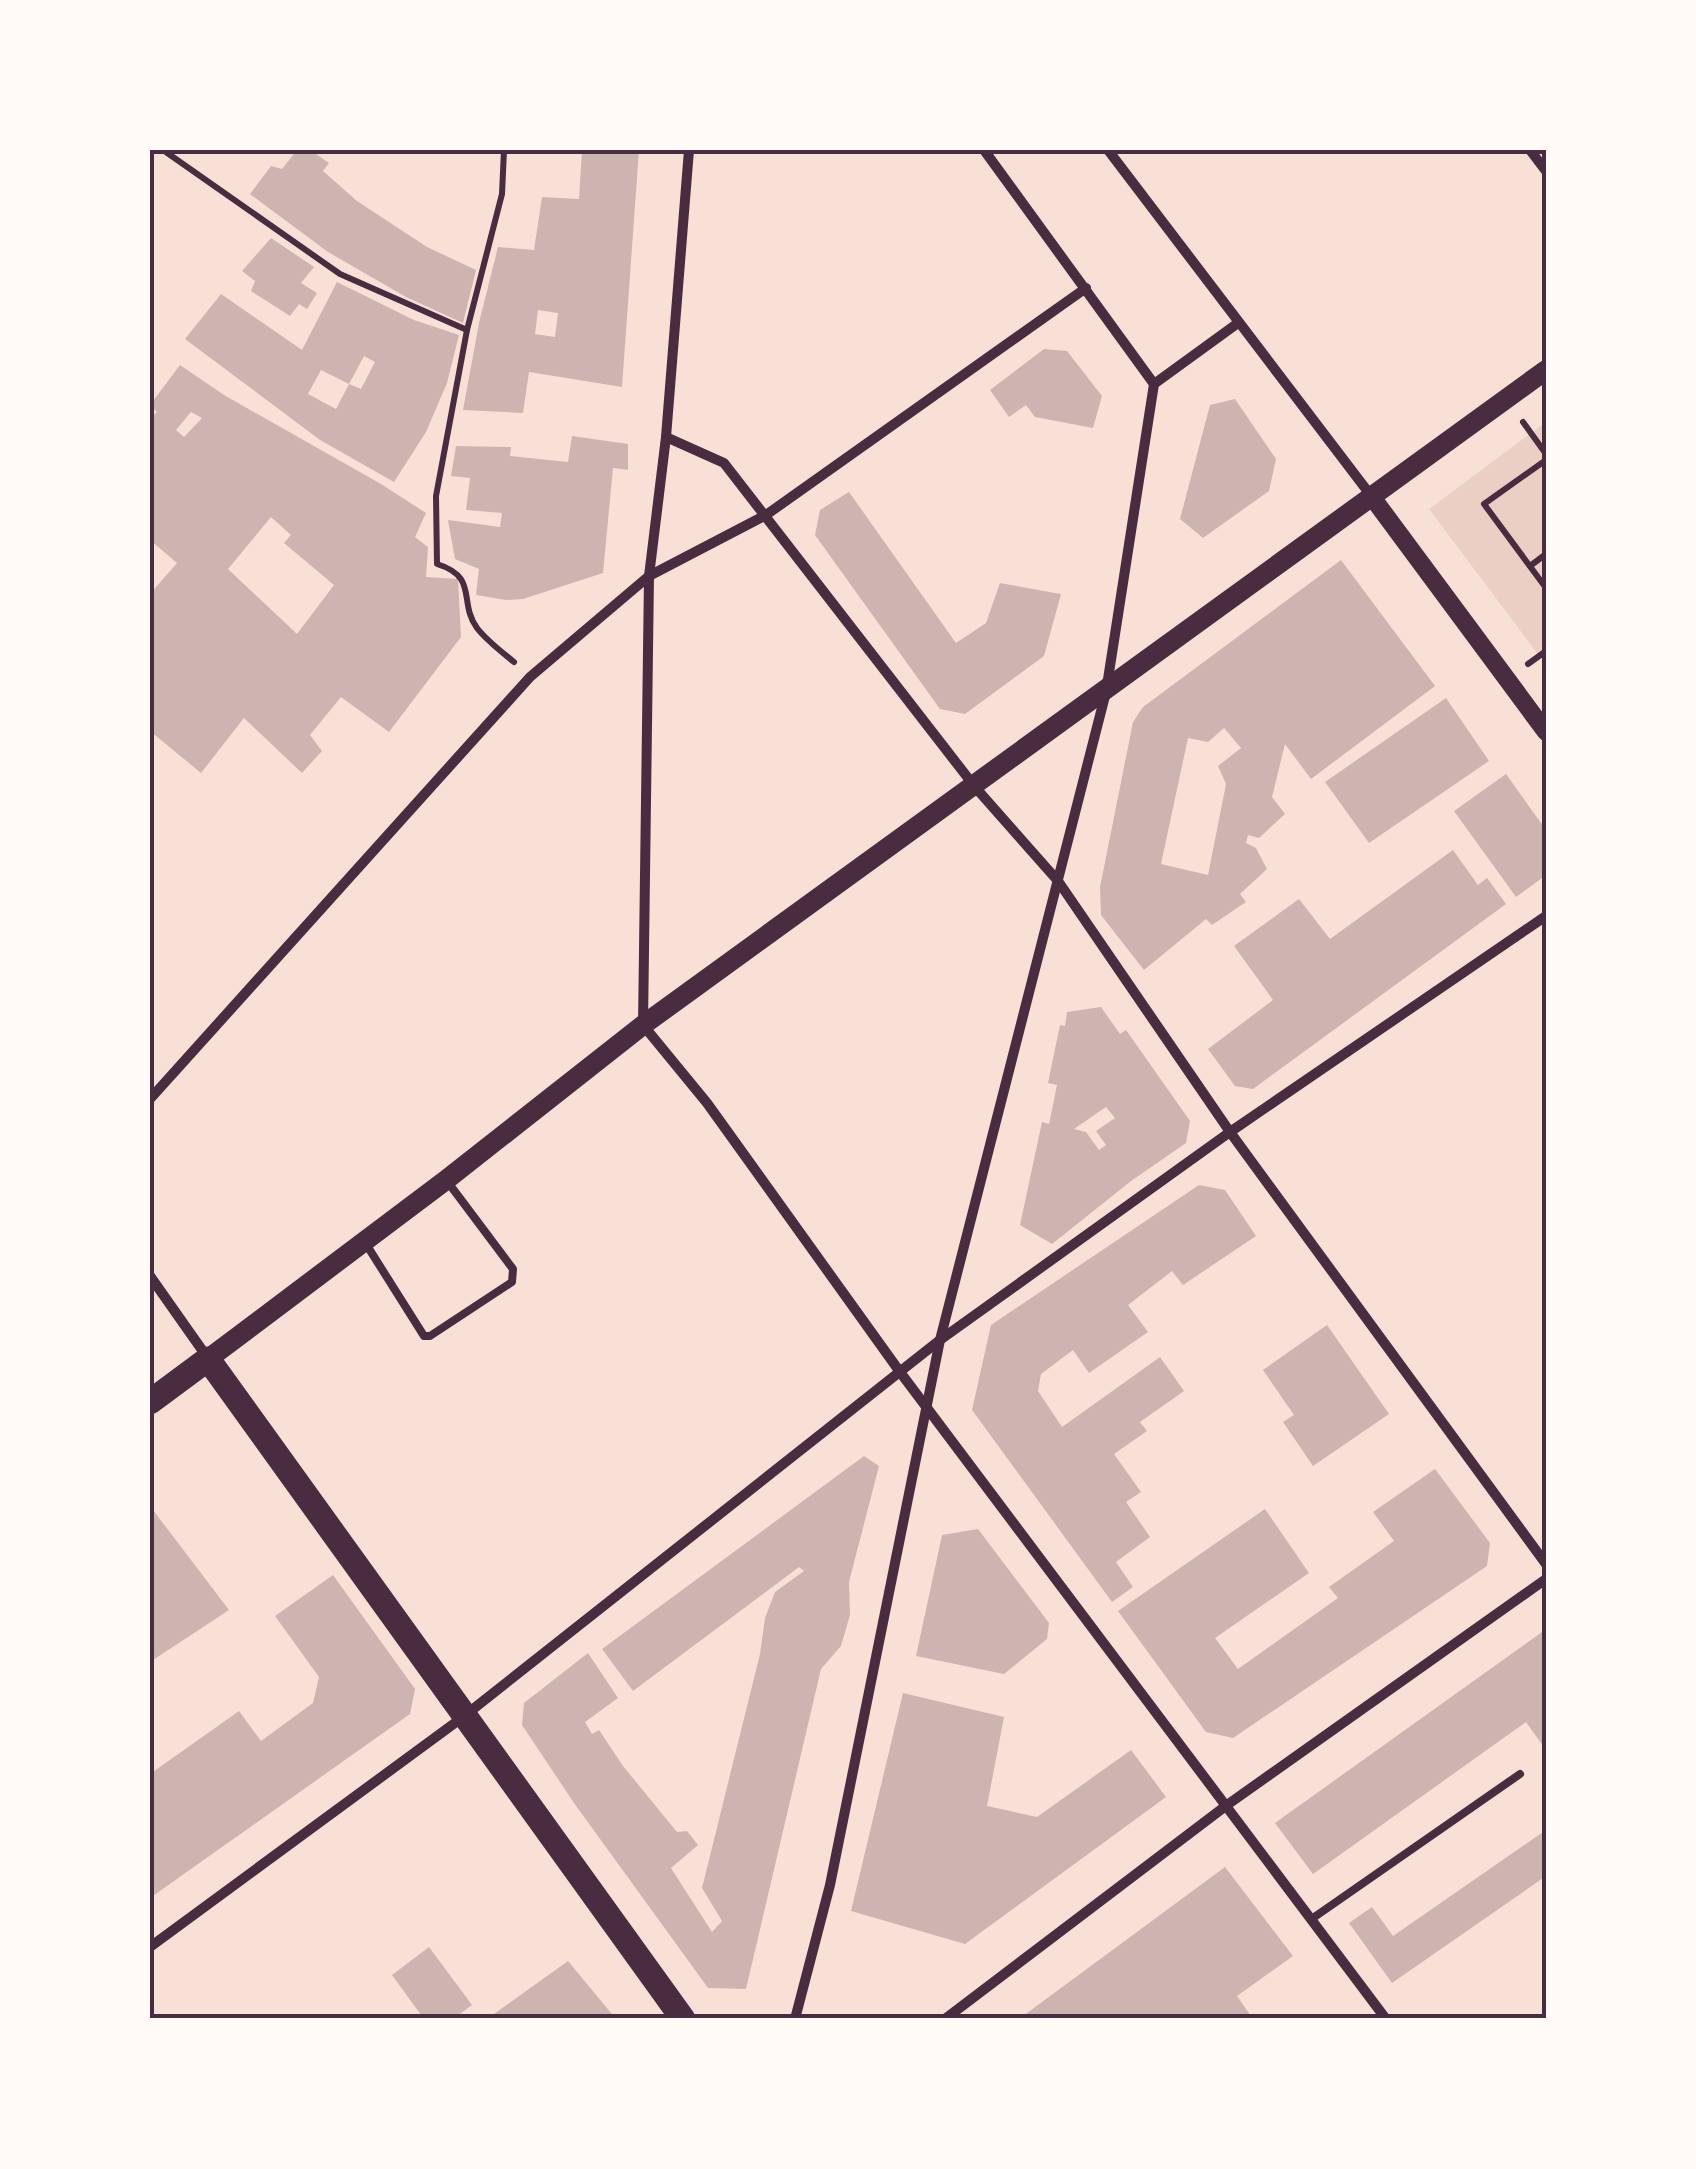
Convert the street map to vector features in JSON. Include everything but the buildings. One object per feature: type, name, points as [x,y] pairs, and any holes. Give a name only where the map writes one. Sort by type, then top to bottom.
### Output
[{"type":"main road","points":[[150,1402],[446,1180],[643,1025],[1546,370]]},
{"type":"main road","points":[[208,1359],[683,2019]]},
{"type":"street","points":[[689,150],[666,437],[649,576],[643,1025],[707,1103],[900,1372],[1386,2019]]},
{"type":"street","points":[[795,2019],[830,1885],[940,1340],[1106,692],[1154,384],[984,150]]},
{"type":"street","points":[[1108,150],[1546,732]]},
{"type":"street","points":[[1530,150],[1546,170]]},
{"type":"street","points":[[150,1099],[530,678],[649,576],[766,515],[1086,288]]},
{"type":"street","points":[[1154,384],[1238,324]]},
{"type":"street","points":[[666,437],[724,462],[975,787],[1058,881],[1230,1132],[1546,1564]]},
{"type":"street","points":[[150,1947],[463,1717],[940,1340],[1230,1132],[1546,916]]},
{"type":"street","points":[[150,1276],[208,1359]]},
{"type":"street","points":[[945,2019],[1227,1805],[1546,1578]]},
{"type":"lane","points":[[363,1240],[424,1336],[430,1336],[512,1282],[513,1269],[446,1180]]},
{"type":"lane","points":[[1313,1918],[1520,1774]]},
{"type":"path","points":[[150,150],[160,150],[340,274],[468,330]]},
{"type":"path","points":[[504,150],[502,194],[468,330],[436,496],[438,564],[462,576],[476,626],[530,678]]},
{"type":"path","points":[[1507,399],[1546,457],[1484,504],[1546,588]]},
{"type":"path","points":[[1546,512],[1546,526]]},
{"type":"path","points":[[1530,566],[1546,554]]},
{"type":"shaded area","points":[[1546,422],[1546,665],[1429,509]]}]
